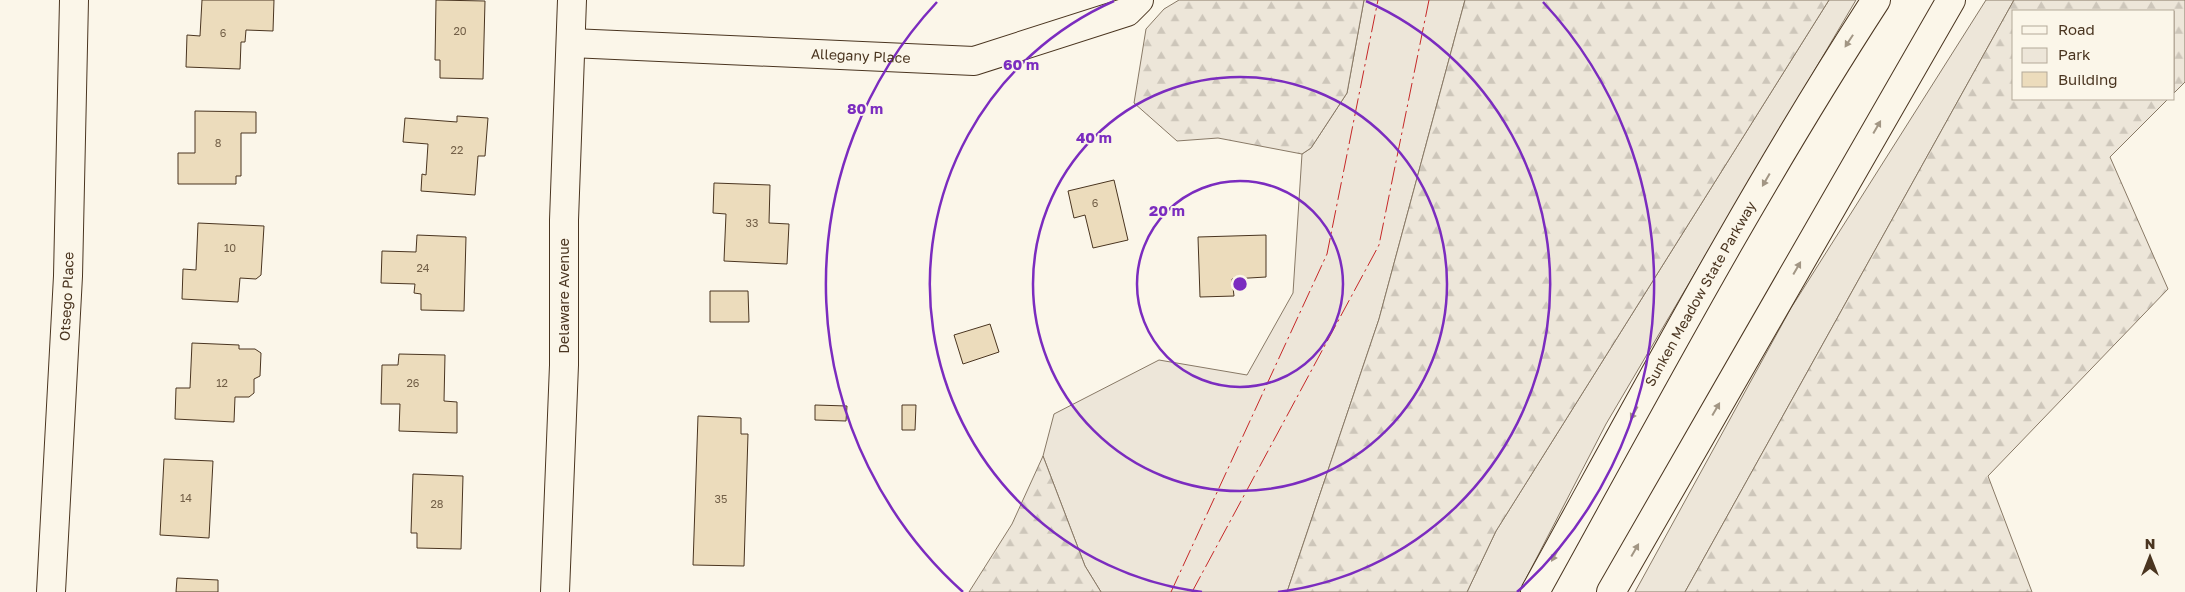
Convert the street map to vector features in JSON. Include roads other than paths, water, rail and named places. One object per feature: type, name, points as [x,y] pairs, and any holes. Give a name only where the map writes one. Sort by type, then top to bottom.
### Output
[{"type":"main road","name":"Otsego Place","points":[[51,592],[68,276],[74,0]]},
{"type":"main road","name":"Delaware Avenue","points":[[555,592],[564,365],[564,220],[572,0]]},
{"type":"main road","name":"Allegany Place","points":[[571,43],[974,61],[1127,12],[1139,0]]},
{"type":"main road","name":"Sunken Meadow State Parkway","points":[[1535,592],[1710,275],[1821,85],[1876,0]]},
{"type":"main road","points":[[1611,592],[1951,0]]}]
